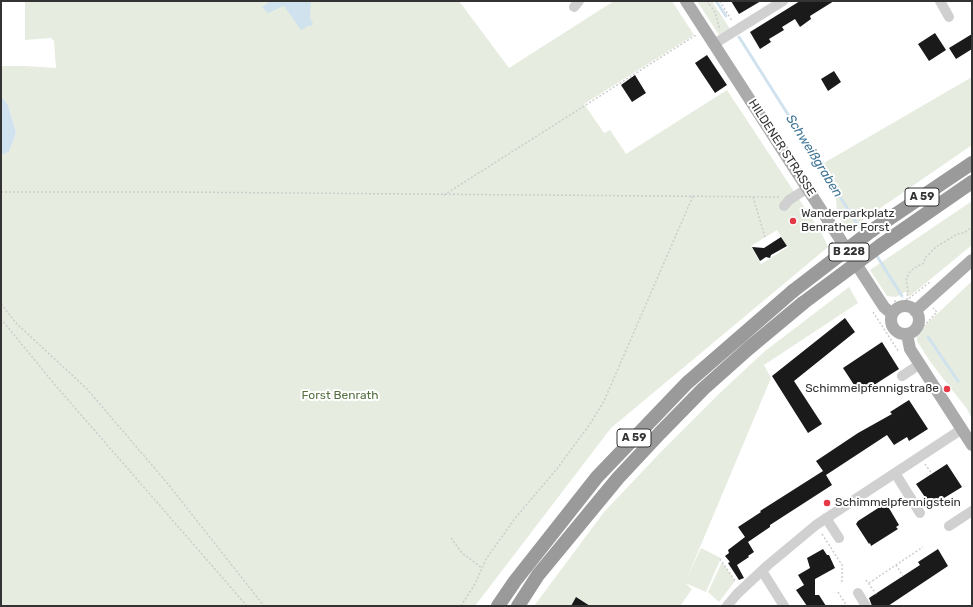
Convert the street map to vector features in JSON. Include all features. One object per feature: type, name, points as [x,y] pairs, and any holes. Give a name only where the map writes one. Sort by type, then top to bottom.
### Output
[{"type":"highway","name":"A 59","points":[[498,606],[515,581],[597,477],[687,383],[793,291],[871,232],[972,163]]},
{"type":"highway","name":"A 59","points":[[518,606],[538,575],[613,484],[703,389],[803,303],[881,245],[972,182]]},
{"type":"main road","name":"HILDENER STRASSE","points":[[686,1],[718,41],[808,188],[884,307],[892,314],[891,322],[895,330],[903,334],[912,334]]},
{"type":"main road","points":[[915,311],[923,296],[972,260]]},
{"type":"main road","points":[[892,314],[901,306],[909,306],[915,311],[919,318],[918,327],[911,333],[910,349],[972,445]]},
{"type":"street","points":[[718,41],[783,1]]},
{"type":"street","points":[[940,1],[949,17]]},
{"type":"street","points":[[787,203],[808,188]]},
{"type":"street","points":[[902,376],[920,364]]},
{"type":"street","points":[[727,606],[744,587],[816,525],[962,429]]},
{"type":"street","points":[[895,473],[920,513]]},
{"type":"street","points":[[949,526],[972,512]]},
{"type":"street","points":[[826,518],[839,538]]},
{"type":"street","points":[[762,571],[784,606]]},
{"type":"street","points":[[858,593],[866,606]]},
{"type":"path","points":[[707,1],[716,17],[718,41]]},
{"type":"path","points":[[720,1],[738,29]]},
{"type":"path","points":[[444,195],[698,34]]},
{"type":"path","points":[[1,192],[776,196],[787,203]]},
{"type":"path","points":[[461,606],[475,584],[486,559],[516,517],[556,470],[590,424],[604,401],[694,196]]},
{"type":"path","points":[[752,196],[765,237]]},
{"type":"path","points":[[907,300],[908,290],[906,280],[909,273],[914,268],[924,263],[925,258],[936,247],[957,234],[964,233],[972,227]]},
{"type":"path","points":[[890,300],[902,302],[923,296],[935,278]]},
{"type":"path","points":[[912,334],[919,330],[937,312],[923,296]]},
{"type":"path","points":[[1,304],[17,324],[87,389],[168,484],[264,606]]},
{"type":"path","points":[[1,319],[61,392],[247,606]]},
{"type":"path","points":[[816,525],[842,565],[842,582],[840,584]]},
{"type":"path","points":[[451,538],[462,553],[482,568]]},
{"type":"path","points":[[869,583],[923,548]]},
{"type":"path","points":[[720,559],[735,581],[744,587]]},
{"type":"path","points":[[896,565],[903,576]]},
{"type":"path","points":[[866,580],[876,594]]},
{"type":"path","points":[[838,592],[847,606]]},
{"type":"green space","name":"Forst Benrath","points":[[25,1],[459,1],[509,68],[614,1],[672,1],[694,35],[584,104],[604,133],[610,130],[626,154],[727,90],[822,234],[828,247],[611,428],[475,606],[1,606],[1,155],[9,152],[16,133],[8,105],[1,96],[1,66],[56,68],[54,41],[51,38],[25,40]],"holes":[[[777,230],[788,247],[761,264],[751,246]]]},
{"type":"green space","points":[[697,1],[712,1],[730,29],[719,35]]},
{"type":"green space","points":[[972,77],[972,145],[847,231],[837,214],[836,198],[817,167]]},
{"type":"green space","points":[[972,201],[972,245],[910,296],[905,292],[896,297],[887,296],[870,270]]},
{"type":"green space","points":[[972,281],[972,419],[967,409],[931,363],[917,341],[917,337],[918,332]]},
{"type":"green space","points":[[849,287],[858,303],[764,365],[771,378],[687,578],[701,548],[721,558],[706,592],[685,583],[692,589],[680,606],[588,606],[575,598],[571,606],[534,606],[604,512],[659,454],[722,391],[765,351]]},
{"type":"green space","points":[[722,562],[735,581],[719,602],[708,592]]},
{"type":"water","points":[[268,1],[311,1],[310,19],[313,23],[311,26],[307,26],[301,30],[284,6],[268,13],[262,7],[268,3]]},
{"type":"water","points":[[1,96],[8,105],[16,133],[9,152],[1,155]]},
{"type":"building","points":[[731,1],[761,1],[739,14]]},
{"type":"building","points":[[800,1],[834,1],[810,16],[811,19],[800,27],[795,19],[782,27],[784,30],[769,39],[771,42],[760,49],[750,32]]},
{"type":"building","points":[[935,33],[946,50],[929,61],[918,44]]},
{"type":"building","points":[[972,34],[972,49],[956,59],[949,48]]},
{"type":"building","points":[[707,55],[727,85],[715,93],[695,63]]},
{"type":"building","points":[[834,71],[841,82],[828,91],[821,79]]},
{"type":"building","points":[[635,75],[646,93],[632,102],[621,85]]},
{"type":"building","points":[[781,237],[787,246],[771,255],[770,258],[766,257],[760,261],[752,247],[764,248]]},
{"type":"building","points":[[845,318],[855,332],[794,381],[822,424],[808,433],[772,376]]},
{"type":"building","points":[[882,342],[899,369],[860,394],[843,368]]},
{"type":"building","points":[[909,400],[928,429],[909,441],[907,437],[894,445],[887,435],[826,475],[832,485],[770,525],[770,527],[748,542],[754,552],[737,565],[744,578],[739,580],[728,563],[730,562],[725,556],[729,553],[728,550],[745,537],[738,527],[761,512],[760,511],[823,471],[816,461],[858,433],[892,414],[890,412]]},
{"type":"building","points":[[947,464],[962,487],[931,506],[916,484]]},
{"type":"building","points":[[886,503],[899,525],[896,527],[898,529],[871,546],[856,524],[858,521]]},
{"type":"building","points":[[823,549],[827,555],[829,555],[835,568],[815,579],[815,595],[819,595],[826,606],[807,606],[796,590],[804,585],[798,575],[810,568],[807,558]]},
{"type":"building","points":[[938,549],[948,566],[888,606],[872,606],[869,598],[920,565],[918,562]]},
{"type":"building","points":[[576,597],[590,606],[571,606]]},
{"type":"waterway","name":"Schweißgraben","points":[[716,1],[726,16]]},
{"type":"waterway","name":"Schweißgraben","points":[[739,37],[863,233]]},
{"type":"waterway","name":"Schweißgraben","points":[[875,253],[902,296]]},
{"type":"waterway","name":"Schweißgraben","points":[[928,337],[958,381]]},
{"type":"place","name":"Wanderparkplatz Benrather Forst","points":[[793,221]]},
{"type":"place","name":"Schimmelpfennigstraße","points":[[947,389]]},
{"type":"place","name":"Schimmelpfennigstein","points":[[827,503]]}]
